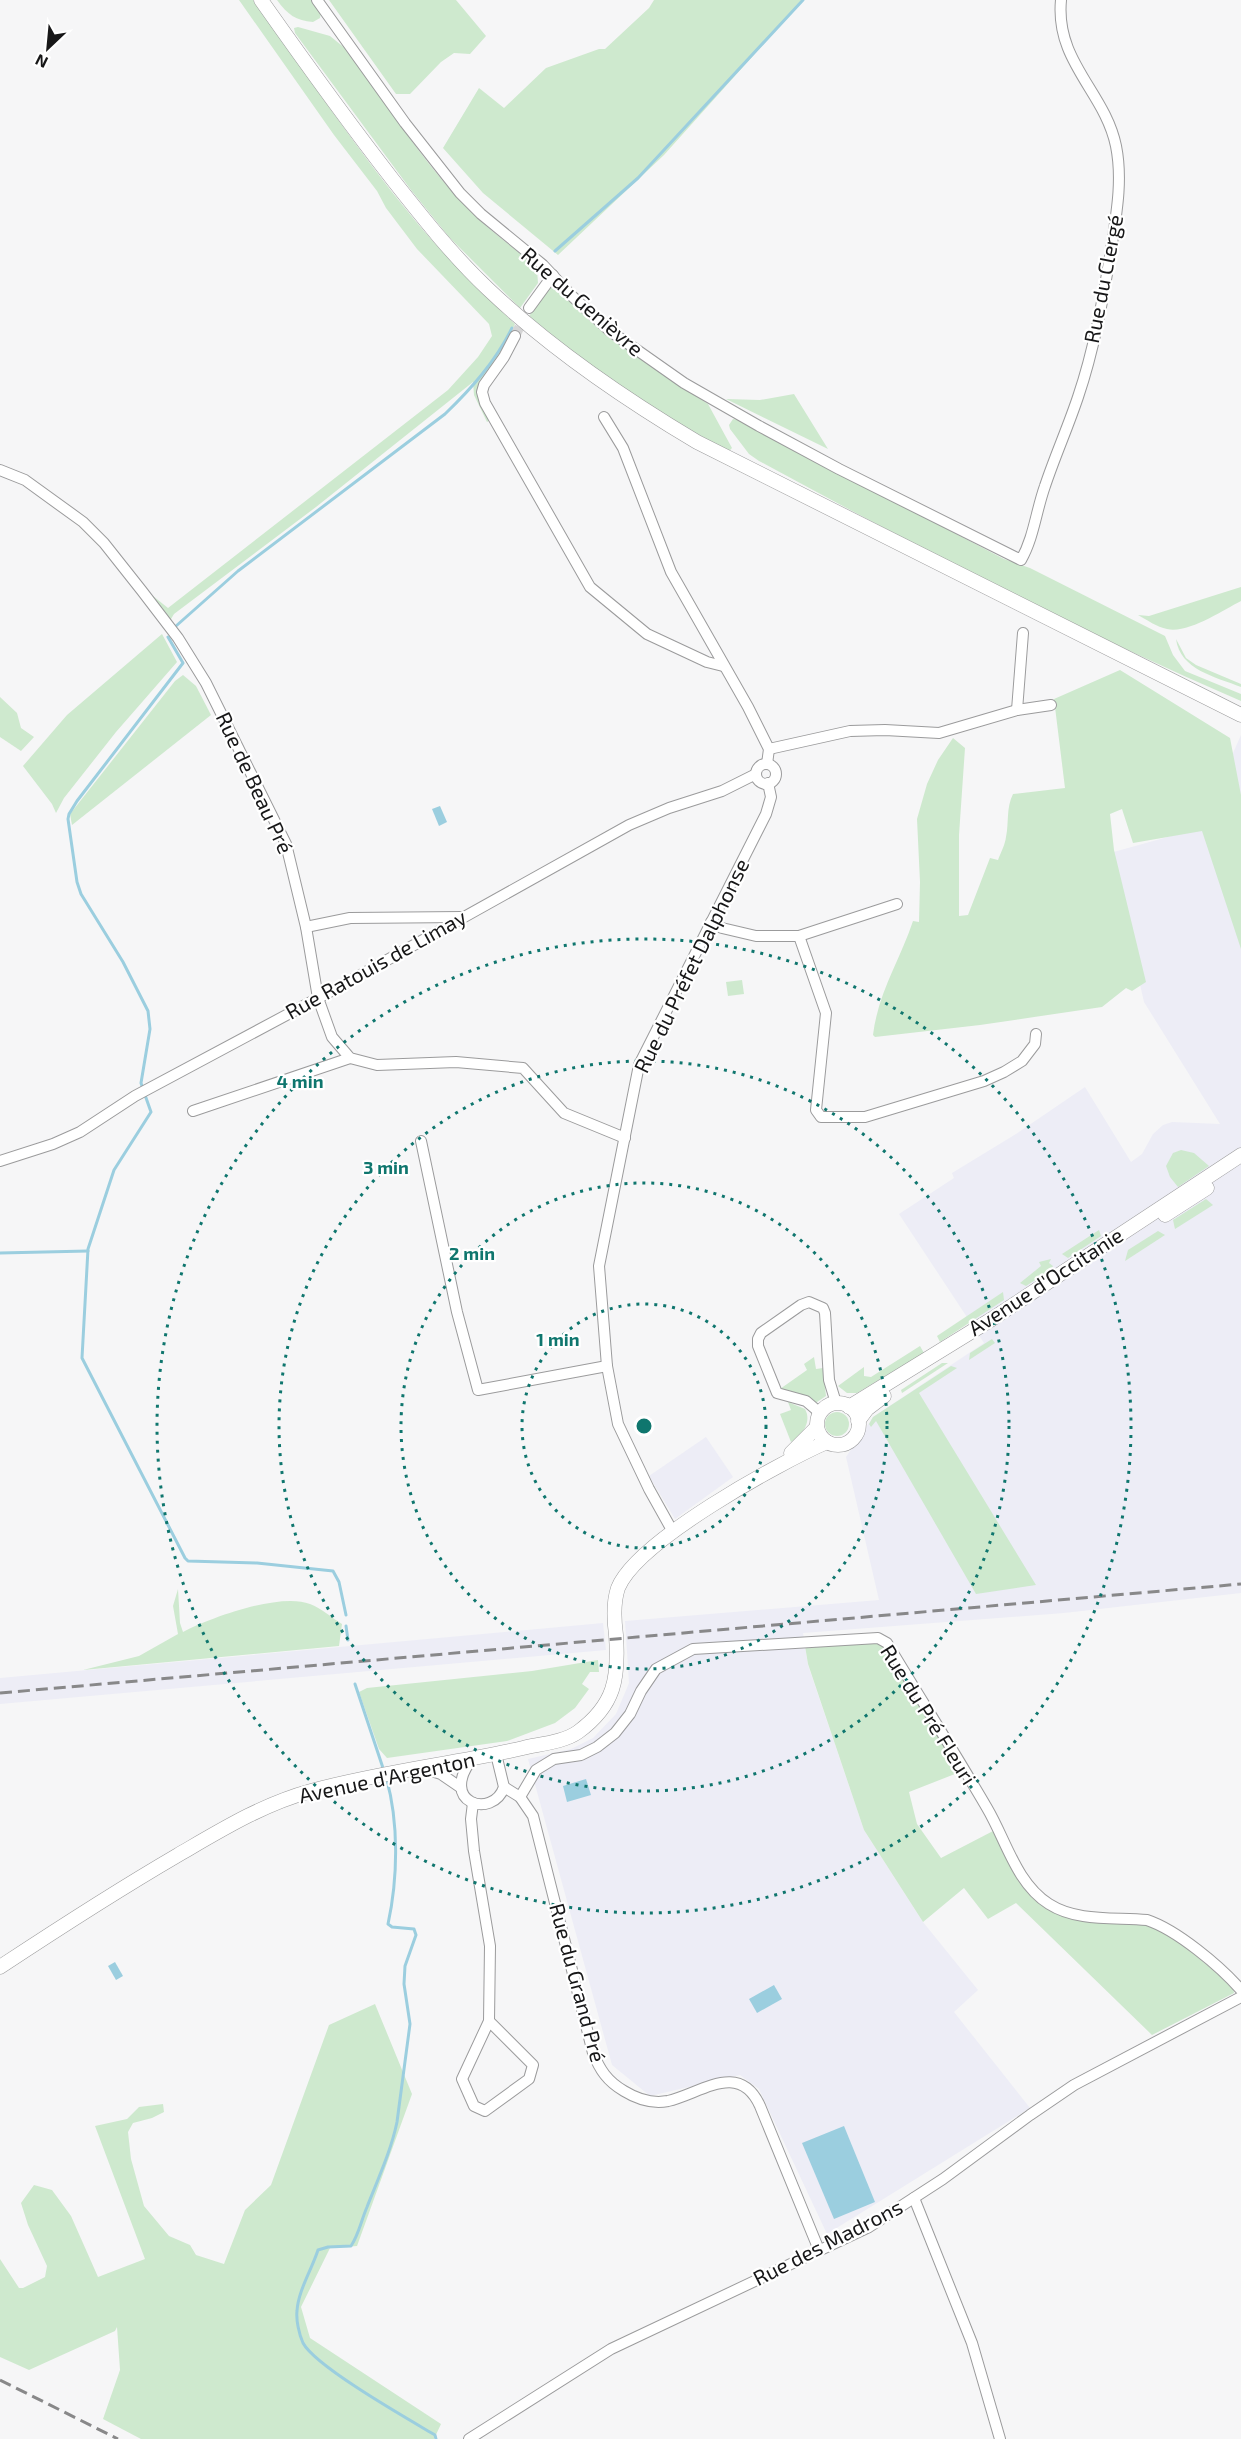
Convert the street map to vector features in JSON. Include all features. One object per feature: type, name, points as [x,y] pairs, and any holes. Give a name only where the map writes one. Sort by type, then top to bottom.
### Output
[{"type":"main road","points":[[261,0],[347,120],[428,224],[488,289],[549,342],[602,382],[653,416],[697,441],[1238,712]]},
{"type":"main road","name":"Avenue d'Occitanie","points":[[777,1466],[818,1420],[827,1406],[842,1405],[878,1390],[1241,1155]]},
{"type":"main road","name":"Avenue d'Occitanie","points":[[674,1532],[777,1466],[827,1442],[837,1445],[850,1440],[856,1433],[858,1421],[877,1401],[1241,1165]]},
{"type":"main road","points":[[842,1405],[858,1421]]},
{"type":"main road","points":[[818,1420],[822,1438],[827,1442]]},
{"type":"main road","name":"Avenue d'Argenton","points":[[0,1967],[153,1869],[237,1821],[310,1791],[496,1754],[576,1734],[597,1716],[612,1694],[618,1671],[615,1623],[618,1589],[632,1566],[674,1532]]},
{"type":"street","name":"Rue du Genièvre","points":[[317,0],[405,123],[460,193],[481,214],[553,275],[610,331],[684,383],[839,469],[1021,560]]},
{"type":"street","name":"Rue du Clergé","points":[[1021,560],[1078,396],[1101,306],[1119,195],[1115,144],[1067,48],[1059,18],[1061,0]]},
{"type":"street","points":[[529,308],[553,275]]},
{"type":"street","points":[[515,336],[504,357],[484,385],[482,392],[485,403],[590,587],[647,634],[707,662],[723,666]]},
{"type":"street","points":[[604,417],[623,448],[671,572],[769,749],[767,764]]},
{"type":"street","name":"Rue de Beau Pré","points":[[0,470],[25,480],[84,522],[111,551],[178,638],[206,683],[286,844],[306,927],[318,998],[332,1037],[350,1058]]},
{"type":"street","points":[[1017,710],[1023,633]]},
{"type":"street","points":[[769,749],[850,731],[939,733],[1017,710],[1051,705]]},
{"type":"street","points":[[767,764],[776,772],[774,779],[768,783],[761,782],[756,774],[758,768],[767,764]]},
{"type":"street","name":"Rue Ratouis de Limay","points":[[0,1161],[53,1144],[80,1132],[135,1096],[318,998],[629,825],[669,808],[722,791],[756,774]]},
{"type":"street","name":"Rue du Préfet Dalphonse","points":[[674,1532],[649,1489],[618,1424],[607,1366],[599,1266],[639,1065],[766,814],[771,797],[768,783]]},
{"type":"street","points":[[711,922],[722,928],[756,936],[799,936],[897,904]]},
{"type":"street","points":[[306,927],[350,918],[462,917]]},
{"type":"street","points":[[799,936],[826,1013],[817,1113],[826,1118],[858,1118],[937,1097],[1005,1072],[1030,1053],[1036,1034]]},
{"type":"street","points":[[193,1111],[350,1058],[377,1065],[456,1062],[523,1068],[564,1113],[625,1138]]},
{"type":"street","points":[[421,1141],[457,1312],[478,1390],[607,1366]]},
{"type":"street","points":[[818,1420],[806,1401],[777,1393],[758,1346],[761,1333],[801,1305],[809,1302],[823,1308],[825,1313],[829,1380],[842,1405]]},
{"type":"street","name":"Rue du Pré Fleuri","points":[[520,1797],[536,1770],[554,1759],[580,1755],[597,1747],[615,1733],[630,1714],[641,1691],[656,1669],[693,1649],[878,1638],[887,1643],[987,1808],[1020,1873],[1034,1892],[1051,1905],[1073,1914],[1147,1920],[1158,1924],[1188,1944],[1241,1990]]},
{"type":"street","points":[[473,1758],[466,1767],[460,1786],[464,1797],[473,1803],[487,1804],[496,1800],[504,1787],[496,1754]]},
{"type":"street","points":[[422,1767],[441,1774],[460,1786]]},
{"type":"street","name":"Rue du Grand Pré","points":[[504,1787],[520,1797],[533,1816],[593,2053],[601,2072],[612,2085],[649,2102],[665,2102],[718,2083],[733,2082],[746,2087],[755,2096],[760,2106],[819,2250]]},
{"type":"street","points":[[473,1803],[471,1819],[474,1851],[490,1946],[489,2021],[462,2079],[474,2106],[485,2111],[529,2079],[533,2065],[489,2021]]},
{"type":"street","name":"Rue des Madrons","points":[[469,2439],[611,2349],[869,2227],[1074,2085],[1241,1997]]},
{"type":"street","points":[[914,2198],[972,2343],[1000,2439]]},
{"type":"shaded area","points":[[1241,735],[1241,1593],[1064,1613],[803,1633],[808,1665],[864,1830],[923,1922],[978,1990],[954,2012],[1030,2108],[827,2234],[759,2089],[740,2075],[650,2096],[612,2065],[528,1759],[571,1749],[593,1738],[616,1714],[629,1683],[625,1621],[879,1600],[846,1457],[873,1417],[984,1343],[899,1214],[954,1178],[952,1173],[1016,1134],[1085,1087],[1131,1162],[1142,1154],[1153,1134],[1163,1125],[1172,1122],[1220,1124],[1144,1002],[1110,853],[1200,828]]},
{"type":"shaded area","points":[[706,1437],[733,1477],[675,1519],[649,1476]]},
{"type":"shaded area","points":[[603,1623],[606,1650],[0,1704],[0,1678]]},
{"type":"green space","points":[[239,0],[253,0],[351,138],[413,218],[515,324],[503,352],[481,380],[490,420],[487,422],[474,395],[473,382],[316,507],[174,614],[171,619],[174,626],[148,592],[168,608],[448,390],[478,357],[492,336],[489,324],[417,249],[386,208],[377,191],[334,135]]},
{"type":"green space","points":[[277,0],[312,0],[321,13],[320,18],[313,22],[297,18],[288,13]]},
{"type":"green space","points":[[329,0],[456,0],[486,36],[470,54],[454,53],[441,62],[410,94],[396,94]]},
{"type":"green space","points":[[654,0],[803,0],[664,155],[558,255],[483,193],[443,148],[479,88],[504,108],[546,68],[599,49],[605,49],[649,8]]},
{"type":"green space","points":[[298,27],[330,36],[346,49],[420,152],[451,190],[475,216],[537,269],[538,283],[520,308],[449,237],[411,190],[295,33],[294,28]]},
{"type":"green space","points":[[555,287],[562,291],[612,340],[708,404],[732,448],[729,451],[723,448],[647,403],[598,370],[529,316],[550,288]]},
{"type":"green space","points":[[794,394],[828,449],[726,399],[760,400]]},
{"type":"green space","points":[[733,419],[739,420],[1004,559],[1030,568],[1165,636],[1173,655],[1185,671],[1241,694],[1241,701],[1118,646],[997,586],[759,461],[749,454],[730,429],[729,425]]},
{"type":"green space","points":[[1241,587],[1241,601],[1185,628],[1175,630],[1163,628],[1138,615],[1149,616]]},
{"type":"green space","points":[[162,634],[177,662],[116,732],[64,798],[56,813],[52,804],[23,766],[67,715]]},
{"type":"green space","points":[[1176,639],[1186,658],[1196,665],[1241,684],[1241,687],[1211,676],[1192,665],[1179,650]]},
{"type":"green space","points":[[1120,670],[1230,738],[1241,795],[1241,949],[1202,831],[1133,843],[1122,809],[1110,814],[1114,850],[1146,982],[1132,991],[1126,988],[1102,1007],[980,1025],[875,1037],[873,1035],[884,991],[913,921],[919,922],[917,819],[927,784],[938,760],[953,738],[965,748],[959,835],[959,916],[968,915],[990,858],[998,860],[1004,846],[1009,805],[1013,794],[1065,788],[1054,699]]},
{"type":"green space","points":[[183,675],[196,686],[211,715],[72,825],[70,814],[175,681]]},
{"type":"green space","points":[[0,697],[17,713],[21,728],[34,737],[21,751],[0,737]]},
{"type":"green space","points":[[742,980],[744,994],[728,996],[726,982]]},
{"type":"green space","points":[[1181,1150],[1194,1153],[1209,1166],[1178,1187],[1170,1177],[1166,1166],[1173,1153]]},
{"type":"green space","points":[[1206,1199],[1213,1205],[1175,1229],[1173,1220]]},
{"type":"green space","points":[[1099,1230],[1101,1236],[1068,1258],[1062,1254]]},
{"type":"green space","points":[[1158,1231],[1165,1235],[1125,1261],[1128,1250]]},
{"type":"green space","points":[[1051,1259],[1049,1263],[1053,1266],[1051,1270],[1026,1286],[1020,1283],[1041,1266],[1039,1262]]},
{"type":"green space","points":[[1003,1292],[1004,1300],[940,1342],[937,1336]]},
{"type":"green space","points":[[992,1339],[995,1343],[969,1360],[970,1353]]},
{"type":"green space","points":[[920,1346],[924,1353],[857,1393],[847,1393],[838,1386],[864,1367],[864,1376],[871,1377]]},
{"type":"green space","points":[[814,1357],[816,1369],[823,1368],[826,1396],[814,1404],[780,1389],[807,1370],[804,1364]]},
{"type":"green space","points":[[942,1363],[948,1363],[902,1393],[901,1390]]},
{"type":"green space","points":[[951,1366],[957,1368],[919,1393],[1036,1585],[976,1594],[876,1421],[871,1427],[869,1424],[873,1417]]},
{"type":"green space","points":[[788,1402],[805,1409],[807,1414],[807,1423],[803,1431],[791,1442],[780,1414],[791,1410]]},
{"type":"green space","points":[[837,1412],[846,1415],[849,1424],[846,1433],[837,1436],[828,1433],[825,1424],[828,1415]]},
{"type":"green space","points":[[178,1589],[180,1623],[183,1632],[245,1608],[281,1601],[297,1601],[314,1606],[342,1624],[339,1646],[83,1670],[139,1656],[178,1634],[173,1606]]},
{"type":"green space","points":[[871,1641],[885,1648],[960,1772],[909,1792],[917,1824],[941,1858],[995,1830],[1051,1910],[1150,1926],[1176,1939],[1233,1987],[1234,1993],[1152,2035],[1016,1903],[988,1919],[964,1888],[923,1922],[864,1830],[808,1664],[805,1646]]},
{"type":"green space","points":[[598,1660],[599,1672],[590,1672],[582,1684],[589,1689],[575,1708],[555,1723],[507,1741],[387,1758],[379,1749],[359,1692],[367,1688],[532,1671]]},
{"type":"green space","points":[[375,2004],[412,2094],[357,2246],[330,2248],[301,2307],[310,2338],[441,2424],[434,2439],[141,2439],[103,2419],[120,2370],[117,2327],[115,2331],[29,2370],[0,2357],[0,2259],[19,2288],[45,2277],[47,2266],[28,2225],[21,2203],[34,2185],[52,2190],[71,2216],[98,2277],[145,2259],[95,2126],[127,2119],[139,2107],[163,2104],[164,2112],[133,2123],[128,2132],[131,2159],[144,2206],[169,2236],[190,2245],[196,2255],[224,2264],[245,2210],[271,2185],[329,2025]]},
{"type":"water","points":[[440,806],[447,822],[439,826],[432,809]]},
{"type":"water","points":[[586,1779],[591,1795],[567,1802],[563,1786]]},
{"type":"water","points":[[115,1962],[123,1976],[116,1980],[108,1966]]},
{"type":"water","points":[[774,1985],[782,1999],[757,2013],[749,1999]]},
{"type":"water","points":[[844,2126],[875,2202],[834,2219],[802,2143]]},
{"type":"waterway","points":[[555,251],[638,178],[803,0]]},
{"type":"waterway","points":[[176,626],[238,571],[445,414],[482,374],[512,328]]},
{"type":"waterway","points":[[143,1089],[141,1083],[150,1029],[148,1011],[123,962],[81,894],[77,882],[68,819],[77,801],[183,663],[168,637]]},
{"type":"waterway","points":[[145,1095],[151,1112],[114,1170],[88,1249],[82,1358],[188,1561],[257,1563],[333,1571],[339,1582],[346,1615]]},
{"type":"waterway","points":[[0,1253],[88,1251]]},
{"type":"waterway","points":[[346,1626],[348,1640]]},
{"type":"waterway","points":[[355,1684],[384,1771]]},
{"type":"waterway","points":[[386,1777],[393,1812],[396,1850],[394,1888],[388,1924],[392,1927],[414,1929],[416,1935],[405,1966],[404,1984],[410,2024],[397,2122],[388,2154],[354,2241],[351,2246],[318,2250],[300,2296],[297,2319],[303,2343],[311,2353],[364,2392],[435,2435],[436,2439]]},
{"type":"tunnel","points":[[515,336],[529,308]]},
{"type":"railway","points":[[0,1693],[1241,1584]]},
{"type":"railway","points":[[0,2380],[118,2439]]}]
